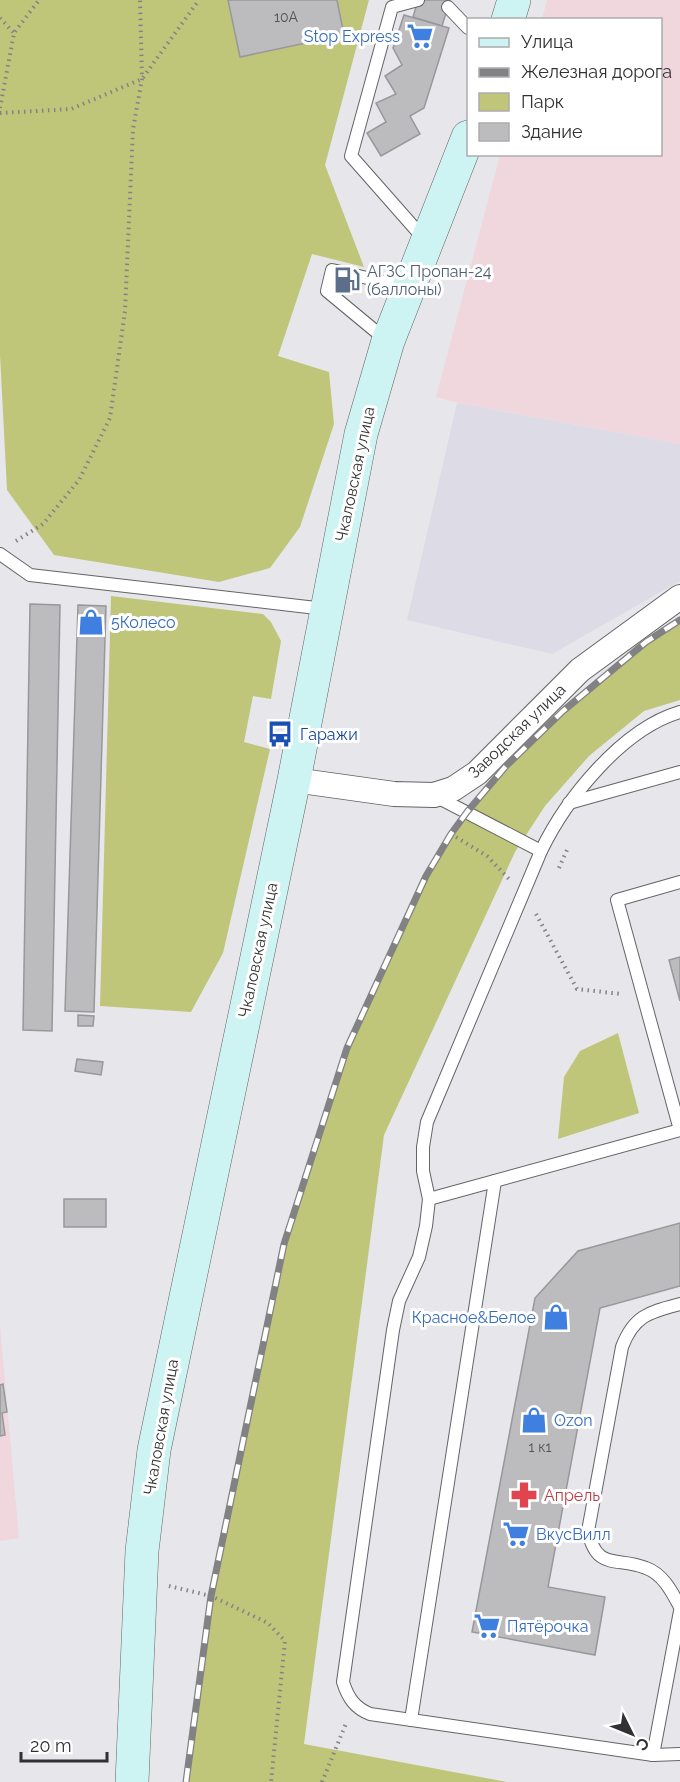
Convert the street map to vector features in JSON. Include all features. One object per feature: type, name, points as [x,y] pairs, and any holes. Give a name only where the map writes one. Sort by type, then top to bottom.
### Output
[{"type":"main road","points":[[509,18],[514,0]]},
{"type":"main road","name":"Чкаловская улица","points":[[132,1782],[142,1551],[154,1450],[294,780],[361,434],[388,341],[467,140]]},
{"type":"street","name":"Заводская улица","points":[[294,780],[394,794],[434,795],[453,789],[477,773],[580,670],[680,597]]},
{"type":"lane","points":[[418,0],[392,6],[351,156],[427,242]]},
{"type":"lane","points":[[448,7],[467,27]]},
{"type":"lane","points":[[388,341],[327,291],[332,270],[408,288]]},
{"type":"lane","points":[[4,550],[30,575],[326,609]]},
{"type":"lane","points":[[680,712],[671,714],[620,748],[599,767],[569,802],[554,826],[517,907],[428,1122],[423,1147],[423,1171],[429,1199],[426,1226],[419,1257],[399,1301],[393,1330],[343,1682],[354,1704],[370,1714],[653,1755],[680,1754]]},
{"type":"lane","points":[[569,802],[680,772]]},
{"type":"lane","points":[[434,795],[541,851]]},
{"type":"lane","points":[[429,1199],[680,1130],[617,900],[680,882]]},
{"type":"lane","points":[[411,1720],[495,1181]]},
{"type":"lane","points":[[653,1755],[680,1609],[671,1591],[657,1575],[646,1568],[609,1561],[598,1555],[591,1546],[588,1531],[626,1335],[639,1319],[652,1311],[680,1304]]},
{"type":"path","points":[[0,108],[14,33],[39,0]]},
{"type":"path","points":[[4,550],[43,524],[79,480],[110,418],[125,310],[134,129],[142,79],[140,0]]},
{"type":"path","points":[[0,113],[71,109],[142,79],[199,0]]},
{"type":"path","points":[[0,18],[14,33]]},
{"type":"path","points":[[451,834],[487,856],[509,879],[517,907],[536,913],[577,989],[643,997]]},
{"type":"path","points":[[167,1585],[211,1596],[268,1623],[285,1641],[271,1782]]},
{"type":"path","points":[[322,1782],[354,1704]]},
{"type":"shaded area","points":[[547,0],[680,0],[680,444],[436,397],[500,156],[662,156],[662,18],[541,18]]},
{"type":"shaded area","points":[[457,403],[680,444],[680,581],[552,654],[407,620]]},
{"type":"shaded area","points":[[0,1325],[19,1538],[0,1541]]},
{"type":"green space","points":[[0,0],[369,0],[325,165],[364,267],[312,254],[278,356],[329,372],[334,424],[300,527],[270,568],[219,582],[54,555],[7,490],[0,355]]},
{"type":"green space","points":[[111,596],[263,614],[271,622],[281,641],[271,699],[253,696],[244,742],[270,749],[223,953],[191,1012],[100,1006]]},
{"type":"green space","points":[[680,620],[680,700],[644,711],[589,756],[545,806],[515,852],[384,1135],[304,1744],[507,1782],[186,1782],[211,1596],[284,1244],[347,1048],[426,876],[467,812],[506,766],[563,711],[646,642]]},
{"type":"green space","points":[[618,1033],[639,1113],[558,1139],[564,1077],[580,1051]]},
{"type":"building","points":[[228,0],[337,0],[344,35],[240,57]]},
{"type":"building","points":[[418,0],[450,0],[442,26],[413,17]]},
{"type":"building","points":[[404,15],[449,28],[424,108],[410,116],[420,134],[381,156],[367,133],[386,122],[376,103],[396,94],[385,76],[402,65],[393,48]]},
{"type":"building","points":[[30,604],[60,605],[52,1031],[23,1030]]},
{"type":"building","points":[[78,605],[106,606],[94,1012],[65,1011]]},
{"type":"building","points":[[680,957],[680,1001],[669,960]]},
{"type":"building","points":[[78,1015],[94,1016],[93,1026],[78,1026]]},
{"type":"building","points":[[77,1059],[103,1062],[101,1075],[75,1071]]},
{"type":"building","points":[[64,1199],[106,1199],[106,1227],[64,1227]]},
{"type":"building","points":[[680,1223],[680,1286],[600,1308],[548,1587],[605,1597],[595,1655],[472,1632],[535,1298],[578,1251]]},
{"type":"building","points":[[3,1384],[7,1412],[2,1413],[5,1435],[0,1436],[0,1385]]},
{"type":"railway","points":[[186,1782],[211,1596],[284,1244],[347,1048],[426,876],[467,812],[506,766],[563,711],[646,642],[680,620]]},
{"type":"place","name":"Stop Express","points":[[420,36]]},
{"type":"place","name":"АГЗС Пропан-24 (баллоны)","points":[[347,280]]},
{"type":"place","name":"5Колесо","points":[[91,622]]},
{"type":"place","name":"Гаражи","points":[[280,734]]},
{"type":"place","name":"Красное&Белое","points":[[556,1317]]},
{"type":"place","name":"Ozon","points":[[534,1420]]},
{"type":"place","name":"Апрель","points":[[524,1495]]},
{"type":"place","name":"ВкусВилл","points":[[516,1534]]},
{"type":"place","name":"Пятёрочка","points":[[487,1626]]}]
